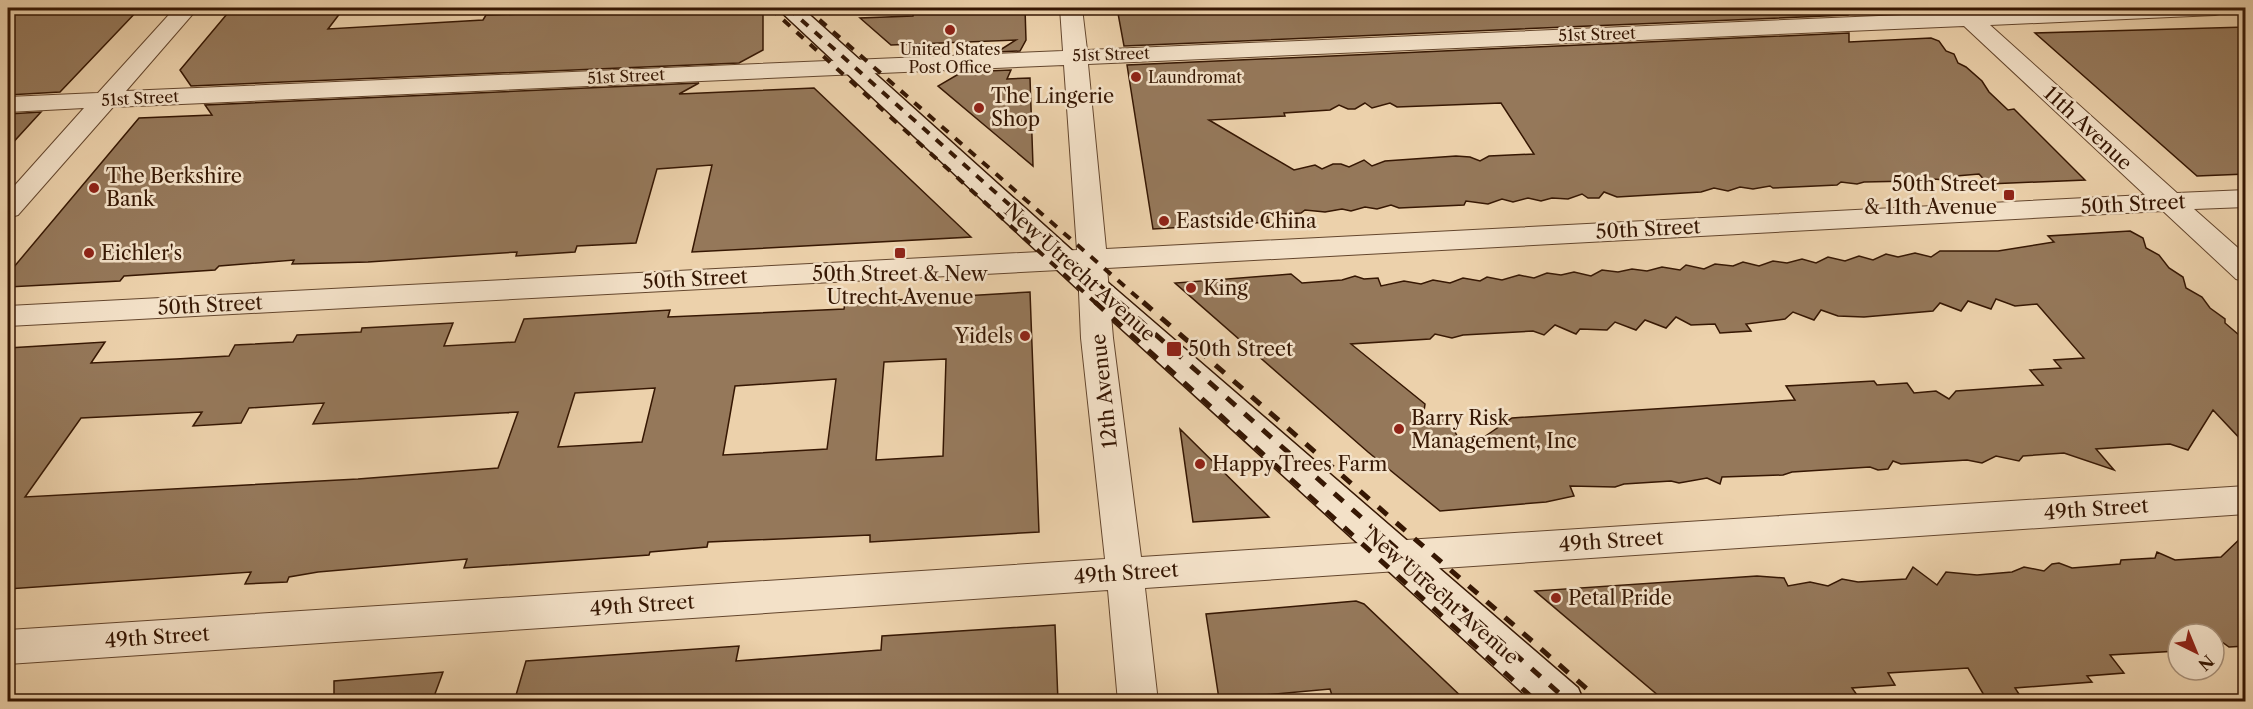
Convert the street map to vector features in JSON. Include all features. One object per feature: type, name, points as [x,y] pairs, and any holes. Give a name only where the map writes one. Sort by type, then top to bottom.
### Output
[{"type":"street","points":[[8,209],[187,8]]},
{"type":"street","name":"New Utrecht Avenue","points":[[789,8],[1084,268],[1395,555],[1563,702]]},
{"type":"street","name":"12th Avenue","points":[[1071,8],[1076,56],[1084,268],[1097,338],[1138,702]]},
{"type":"street","name":"51st Street","points":[[8,104],[1963,13],[2216,8]]},
{"type":"street","name":"11th Avenue","points":[[1963,13],[2246,273]]},
{"type":"street","name":"50th Street","points":[[8,316],[1084,268],[2246,198]]},
{"type":"street","name":"49th Street","points":[[8,647],[2246,500]]},
{"type":"building","points":[[8,8],[140,8],[60,92],[8,95]]},
{"type":"building","points":[[232,8],[344,8],[328,29],[483,20],[486,15],[523,14],[527,8],[763,8],[763,50],[739,63],[191,86],[180,70]]},
{"type":"building","name":"United States Post Office","points":[[914,8],[1025,8],[1026,40],[1020,51],[997,52],[1016,40],[891,45],[860,18],[913,16]]},
{"type":"building","points":[[1117,8],[1848,8],[1848,15],[1124,46]]},
{"type":"building","points":[[2246,27],[2246,174],[2197,176],[2035,33]]},
{"type":"building","points":[[1849,33],[1849,42],[1931,38],[1939,41],[1946,51],[1954,54],[1958,63],[1982,81],[1989,92],[2008,110],[2014,109],[2085,180],[1988,184],[1979,174],[1956,176],[1946,180],[1920,178],[1912,181],[1857,184],[1841,182],[1837,185],[1773,188],[1770,186],[1753,189],[1740,187],[1728,191],[1714,188],[1701,192],[1617,197],[1604,192],[1599,198],[1588,198],[1582,194],[1568,199],[1552,198],[1541,201],[1528,198],[1513,202],[1502,199],[1488,204],[1466,201],[1464,205],[1399,208],[1391,205],[1377,209],[1365,207],[1351,211],[1342,209],[1325,212],[1305,210],[1301,213],[1267,215],[1269,222],[1153,229],[1127,65]],"holes":[[[1365,103],[1372,108],[1390,103],[1397,107],[1501,103],[1534,154],[1489,156],[1480,161],[1470,157],[1456,156],[1385,161],[1372,166],[1364,160],[1349,167],[1333,164],[1322,169],[1315,165],[1294,170],[1209,120],[1285,116],[1284,113],[1330,110],[1339,105],[1355,109]]]},
{"type":"building","points":[[1011,70],[1007,79],[1030,78],[1033,166],[938,86],[962,72]]},
{"type":"building","points":[[699,83],[679,94],[814,88],[971,237],[692,252],[712,165],[657,169],[636,243],[577,246],[575,252],[516,256],[517,252],[368,262],[292,264],[294,260],[219,266],[215,270],[124,276],[120,281],[8,287],[8,274],[139,118],[212,115],[205,105]]},
{"type":"building","points":[[41,112],[8,148],[8,114]]},
{"type":"building","points":[[2130,231],[2143,238],[2146,248],[2159,255],[2169,268],[2183,277],[2186,288],[2202,297],[2210,308],[2225,319],[2225,323],[2246,341],[2246,445],[2213,410],[2188,450],[2170,444],[2096,449],[2114,470],[2064,453],[2023,456],[2019,461],[1996,456],[1982,463],[1967,460],[1901,464],[1893,461],[1888,469],[1878,470],[1870,467],[1792,472],[1783,475],[1722,477],[1720,484],[1707,478],[1679,483],[1671,481],[1624,484],[1615,487],[1570,486],[1574,496],[1546,502],[1440,511],[1368,452],[1175,283],[1291,274],[1302,283],[1342,280],[1355,276],[1364,279],[1378,278],[1381,286],[1404,281],[1421,284],[1433,280],[1450,283],[1463,278],[1480,281],[1487,277],[1502,280],[1519,275],[1534,278],[1547,273],[1561,275],[1574,272],[1591,276],[1602,270],[1647,271],[1662,267],[1680,270],[1686,265],[1704,269],[1715,264],[1733,266],[1743,262],[1759,266],[1773,261],[1787,263],[1802,259],[1816,263],[1828,257],[1845,261],[1859,256],[1873,260],[1886,254],[1898,257],[1915,253],[1931,257],[1940,251],[1998,251],[2054,242],[2048,236]],"holes":[[[1996,299],[2015,306],[2037,304],[2084,358],[2054,360],[2061,368],[2030,370],[2043,385],[1956,391],[1949,399],[1936,391],[1914,393],[1907,383],[1877,385],[1874,381],[1786,386],[1795,400],[1512,418],[1465,450],[1450,423],[1444,418],[1423,418],[1425,404],[1351,344],[1430,339],[1435,334],[1452,338],[1463,335],[1533,331],[1544,335],[1555,325],[1576,334],[1580,329],[1607,330],[1615,322],[1636,330],[1645,320],[1666,328],[1676,317],[1691,325],[1715,324],[1720,333],[1751,331],[1746,324],[1785,319],[1793,312],[1814,320],[1821,310],[1838,316],[1864,317],[1933,311],[1940,303],[1961,311],[1968,301],[1991,309]]]},
{"type":"building","points":[[1030,292],[1039,532],[870,542],[870,535],[708,542],[707,547],[650,552],[649,555],[464,568],[467,559],[318,572],[289,577],[287,582],[245,584],[251,572],[8,589],[8,348],[105,342],[91,363],[176,359],[229,356],[235,345],[293,342],[297,335],[361,332],[362,328],[453,323],[444,346],[515,342],[524,319],[670,310],[668,317],[844,309],[845,303]],"holes":[[[946,359],[943,456],[876,460],[884,362]],[[836,379],[827,449],[723,455],[735,386]],[[655,388],[642,442],[558,447],[575,393]],[[324,403],[313,424],[518,412],[498,468],[358,479],[25,497],[81,418],[202,412],[193,426],[241,423],[249,408]]]},
{"type":"building","name":"Happy Trees Farm","points":[[1180,429],[1269,517],[1193,522]]},
{"type":"building","points":[[2246,533],[2246,646],[2229,647],[2226,645],[2226,622],[2166,622],[2166,652],[2110,655],[2124,673],[2087,676],[2092,682],[2015,688],[2024,702],[1988,702],[1968,668],[1888,673],[1895,685],[1852,688],[1862,702],[1666,702],[1535,591],[1757,576],[1784,578],[1788,586],[1810,582],[1828,586],[1842,579],[1858,582],[1906,579],[1913,567],[1937,585],[1946,572],[1977,575],[2012,572],[2024,567],[2044,571],[2052,564],[2059,563],[2072,568],[2120,564],[2121,560],[2155,558],[2157,552],[2175,560],[2221,557]]},
{"type":"building","points":[[1356,601],[1364,604],[1467,702],[1334,702],[1330,689],[1219,699],[1206,614]]},
{"type":"building","points":[[1055,625],[1058,702],[514,702],[526,661],[739,646],[736,661],[881,650],[882,636]]},
{"type":"building","points":[[443,672],[432,702],[334,702],[334,681]]},
{"type":"railway","points":[[770,8],[1097,304]]},
{"type":"railway","points":[[788,8],[1121,304]]},
{"type":"railway","points":[[806,8],[1145,304]]},
{"type":"railway","points":[[1095,302],[1537,702]]},
{"type":"railway","points":[[1119,302],[1569,702]]},
{"type":"railway","points":[[1143,302],[1602,702]]},
{"type":"place","name":"United States Post Office","points":[[950,30]]},
{"type":"place","name":"Laundromat","points":[[1136,77]]},
{"type":"place","name":"The Lingerie Shop","points":[[979,108]]},
{"type":"place","name":"The Berkshire Bank","points":[[94,188]]},
{"type":"place","name":"50th Street & 11th Avenue","points":[[2009,195]]},
{"type":"place","name":"Eastside China","points":[[1164,221]]},
{"type":"place","name":"Eichler's","points":[[89,253]]},
{"type":"place","name":"50th Street & New Utrecht Avenue","points":[[900,253]]},
{"type":"place","name":"King","points":[[1191,288]]},
{"type":"place","name":"Yidels","points":[[1025,336]]},
{"type":"place","name":"50th Street","points":[[1174,349]]},
{"type":"place","name":"Barry Risk Management, Inc","points":[[1399,429]]},
{"type":"place","name":"Happy Trees Farm","points":[[1200,464]]},
{"type":"place","name":"Petal Pride","points":[[1556,598]]}]
